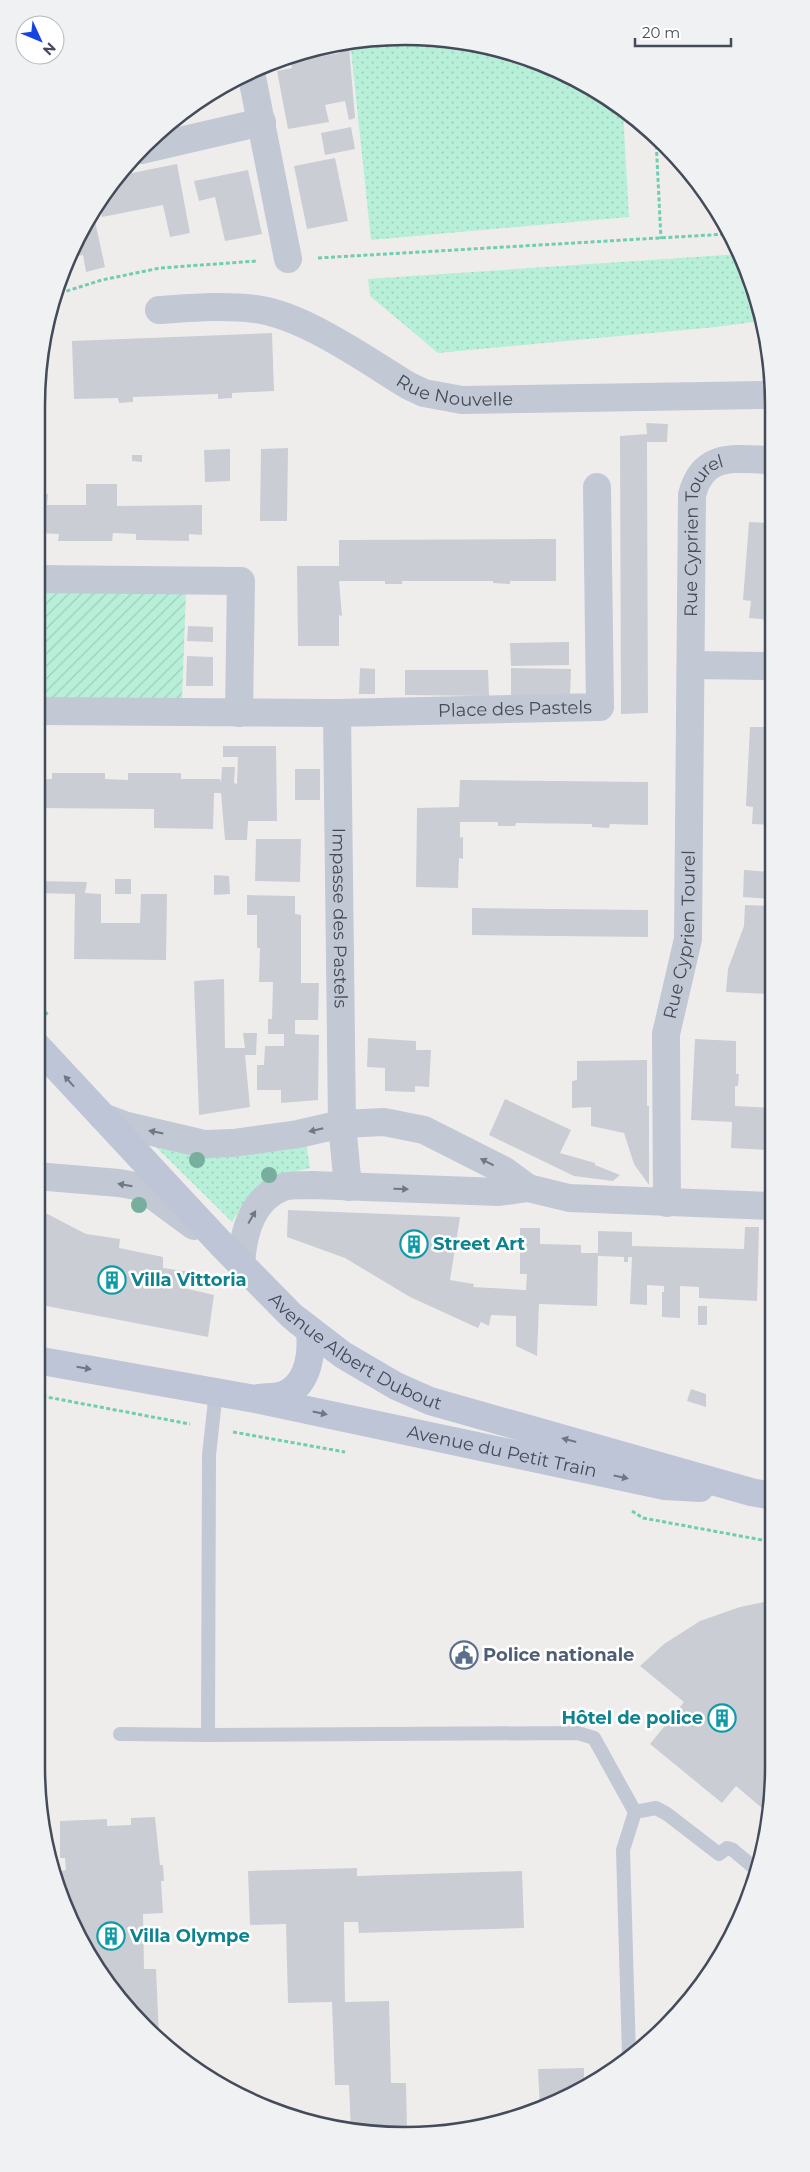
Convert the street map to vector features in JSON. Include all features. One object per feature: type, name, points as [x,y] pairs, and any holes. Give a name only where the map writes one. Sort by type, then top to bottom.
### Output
[{"type":"main road","name":"Avenue Albert Dubout","points":[[45,1055],[232,1256],[292,1316],[350,1359],[396,1386],[430,1401],[762,1494]]},
{"type":"main road","name":"Avenue du Petit Train","points":[[255,1399],[286,1394],[301,1381],[310,1362],[310,1330],[292,1316]]},
{"type":"main road","name":"Avenue du Petit Train","points":[[45,1362],[216,1391],[665,1486],[762,1494]]},
{"type":"street","points":[[253,79],[288,259]]},
{"type":"street","points":[[153,147],[262,122]]},
{"type":"street","name":"Rue Nouvelle","points":[[159,310],[217,307],[256,309],[284,316],[305,324],[409,386],[424,393],[462,400],[765,395]]},
{"type":"street","name":"Rue Cyprien Tourel","points":[[667,1203],[666,1034],[688,939],[692,495],[695,482],[702,472],[713,464],[727,459],[765,460]]},
{"type":"street","name":"Place des Pastels","points":[[45,711],[337,713],[600,707],[597,486]]},
{"type":"street","points":[[45,579],[241,581],[239,713]]},
{"type":"street","points":[[691,665],[765,666]]},
{"type":"street","name":"Impasse des Pastels","points":[[337,713],[342,1124],[348,1187]]},
{"type":"street","points":[[102,1117],[127,1126],[204,1144],[233,1143],[298,1134],[342,1124],[384,1122],[424,1130],[506,1171],[528,1188]]},
{"type":"street","points":[[45,1177],[119,1183],[141,1187],[232,1256],[258,1206],[266,1198],[282,1188],[312,1185],[499,1192],[528,1188],[569,1198],[765,1206]]},
{"type":"lane","points":[[208,1735],[209,1455],[216,1391]]},
{"type":"lane","points":[[120,1734],[578,1733],[591,1736],[599,1744],[635,1812],[623,1850],[629,2049]]},
{"type":"lane","points":[[635,1812],[656,1808],[668,1814],[719,1854],[726,1848],[732,1850],[751,1866]]},
{"type":"path","points":[[656,147],[661,239]]},
{"type":"path","points":[[63,292],[102,280],[160,268],[722,234]]},
{"type":"green space","points":[[405,45],[429,46],[452,48],[498,57],[543,72],[564,82],[585,93],[623,119],[629,217],[371,240],[351,49]]},
{"type":"green space","points":[[732,255],[746,289],[755,322],[438,353],[370,296],[368,279]]},
{"type":"green space","points":[[45,591],[186,592],[182,699],[45,700]]},
{"type":"green space","points":[[151,1142],[306,1142],[310,1168],[270,1178],[247,1198],[232,1222]]},
{"type":"building","points":[[349,50],[355,118],[349,120],[345,101],[325,105],[329,122],[288,129],[277,71],[292,68],[291,63],[305,59],[340,53],[341,51]]},
{"type":"building","points":[[351,127],[355,149],[325,155],[321,133]]},
{"type":"building","points":[[335,158],[348,221],[307,229],[294,166]]},
{"type":"building","points":[[177,164],[190,233],[170,237],[163,205],[102,217],[101,213],[129,174]]},
{"type":"building","points":[[248,170],[262,234],[225,241],[215,197],[199,201],[194,181]]},
{"type":"building","points":[[95,222],[105,267],[86,272],[83,255],[77,256]]},
{"type":"building","points":[[272,333],[274,391],[232,393],[232,398],[218,399],[218,394],[133,397],[133,402],[119,403],[118,398],[74,399],[72,341]]},
{"type":"building","points":[[646,423],[668,424],[667,442],[647,442],[648,713],[621,714],[620,436],[647,434]]},
{"type":"building","points":[[288,448],[287,521],[260,521],[261,449]]},
{"type":"building","points":[[230,449],[230,481],[205,482],[204,450]]},
{"type":"building","points":[[132,455],[142,455],[142,462],[132,461]]},
{"type":"building","points":[[86,484],[117,484],[117,506],[202,505],[202,535],[189,534],[189,541],[136,540],[136,534],[113,533],[112,541],[58,541],[59,534],[45,533],[45,494],[48,494],[47,505],[86,505]]},
{"type":"building","points":[[749,522],[765,523],[765,619],[749,618],[751,601],[743,600]]},
{"type":"building","points":[[556,539],[556,581],[510,581],[510,584],[493,583],[493,581],[402,581],[402,584],[385,584],[385,581],[339,581],[342,616],[339,615],[339,646],[298,646],[297,566],[339,566],[339,540]]},
{"type":"building","points":[[188,626],[213,627],[213,642],[187,641]]},
{"type":"building","points":[[569,642],[569,665],[511,666],[510,643]]},
{"type":"building","points":[[187,656],[213,657],[213,686],[186,686]]},
{"type":"building","points":[[360,668],[375,669],[375,694],[359,694]]},
{"type":"building","points":[[511,668],[571,669],[570,696],[511,695]]},
{"type":"building","points":[[405,670],[488,670],[489,696],[405,695]]},
{"type":"building","points":[[750,727],[765,727],[765,825],[752,824],[753,807],[746,806]]},
{"type":"building","points":[[223,746],[276,746],[277,821],[248,821],[247,840],[225,840],[221,793],[214,793],[213,829],[154,828],[154,809],[45,808],[45,779],[52,779],[52,773],[105,773],[105,779],[128,780],[128,773],[181,773],[181,779],[220,779],[221,783],[222,767],[235,767],[234,783],[237,784],[238,757],[223,757]]},
{"type":"building","points":[[295,769],[320,769],[320,800],[295,800]]},
{"type":"building","points":[[460,780],[648,782],[648,825],[610,824],[609,828],[592,827],[592,824],[516,823],[515,826],[498,826],[498,822],[460,822],[460,838],[463,837],[463,859],[459,858],[458,888],[416,887],[417,808],[459,807]]},
{"type":"building","points":[[256,839],[301,839],[300,882],[255,881]]},
{"type":"building","points":[[744,870],[765,872],[765,899],[743,897]]},
{"type":"building","points":[[214,875],[229,876],[230,894],[214,895]]},
{"type":"building","points":[[115,879],[131,879],[131,894],[115,894]]},
{"type":"building","points":[[45,881],[87,882],[85,893],[101,894],[101,923],[140,923],[141,894],[167,894],[166,960],[74,959],[75,894],[45,893]]},
{"type":"building","points":[[247,895],[295,896],[295,914],[301,915],[301,983],[319,983],[318,1020],[295,1020],[295,1034],[319,1035],[318,1100],[281,1103],[281,1090],[257,1090],[257,1065],[264,1065],[265,1046],[284,1046],[284,1034],[268,1034],[268,1019],[272,1019],[273,982],[259,982],[260,948],[257,948],[257,915],[247,915]]},
{"type":"building","points":[[745,905],[765,906],[765,994],[726,992],[728,969],[744,926]]},
{"type":"building","points":[[472,908],[648,910],[648,937],[472,935]]},
{"type":"building","points":[[224,979],[225,1048],[245,1048],[243,1033],[257,1033],[256,1055],[245,1055],[250,1107],[199,1115],[194,981]]},
{"type":"building","points":[[368,1038],[416,1041],[416,1050],[431,1050],[429,1087],[415,1086],[415,1092],[385,1091],[385,1068],[367,1067]]},
{"type":"building","points":[[695,1039],[736,1041],[736,1074],[739,1074],[738,1086],[735,1086],[735,1106],[765,1108],[765,1150],[731,1148],[732,1122],[691,1120]]},
{"type":"building","points":[[647,1060],[649,1185],[634,1164],[624,1133],[591,1126],[591,1107],[572,1108],[572,1081],[577,1080],[577,1061]]},
{"type":"building","points":[[505,1099],[571,1130],[560,1153],[595,1163],[595,1165],[620,1175],[613,1181],[574,1176],[489,1135]]},
{"type":"building","points":[[288,1210],[460,1217],[450,1280],[474,1284],[473,1287],[526,1290],[527,1274],[520,1274],[520,1228],[540,1228],[540,1244],[581,1245],[581,1253],[598,1253],[598,1231],[632,1232],[632,1246],[744,1249],[745,1227],[759,1227],[757,1301],[699,1298],[699,1287],[680,1286],[680,1318],[662,1317],[662,1292],[664,1292],[664,1286],[647,1285],[647,1305],[630,1304],[632,1257],[628,1257],[628,1262],[624,1262],[624,1257],[598,1256],[597,1306],[539,1304],[537,1356],[516,1346],[516,1316],[491,1315],[489,1326],[481,1322],[478,1328],[410,1297],[345,1258],[287,1237]]},
{"type":"building","name":"Villa Vittoria","points":[[45,1213],[86,1234],[120,1239],[119,1248],[163,1257],[163,1268],[191,1272],[184,1288],[214,1295],[208,1337],[45,1306]]},
{"type":"building","points":[[698,1306],[707,1306],[707,1325],[698,1325]]},
{"type":"building","points":[[691,1389],[706,1394],[706,1407],[687,1401]]},
{"type":"building","name":"Hôtel de police","points":[[765,1602],[765,1767],[762,1808],[736,1786],[722,1803],[650,1744],[684,1702],[640,1666],[664,1644],[700,1621],[740,1607]]},
{"type":"building","name":"Villa Olympe","points":[[155,1817],[160,1865],[163,1865],[164,1881],[161,1881],[163,1913],[143,1914],[144,1969],[156,1969],[159,2030],[119,1986],[93,1947],[72,1905],[61,1873],[61,1871],[66,1870],[65,1858],[60,1858],[60,1821],[107,1819],[107,1826],[131,1825],[131,1818]]},
{"type":"building","points":[[357,1868],[357,1876],[522,1871],[524,1928],[359,1933],[358,1922],[344,1922],[345,2002],[389,2001],[391,2083],[406,2083],[407,2127],[351,2123],[349,2085],[335,2085],[332,2002],[288,2003],[286,1924],[250,1925],[248,1871]]},
{"type":"building","points":[[584,2068],[584,2080],[540,2101],[538,2069]]},
{"type":"place","name":"Street Art","points":[[414,1244]]},
{"type":"place","name":"Villa Vittoria","points":[[112,1280]]},
{"type":"place","name":"Police nationale","points":[[464,1655]]},
{"type":"place","name":"Hôtel de police","points":[[722,1718]]},
{"type":"place","name":"Villa Olympe","points":[[111,1936]]}]
